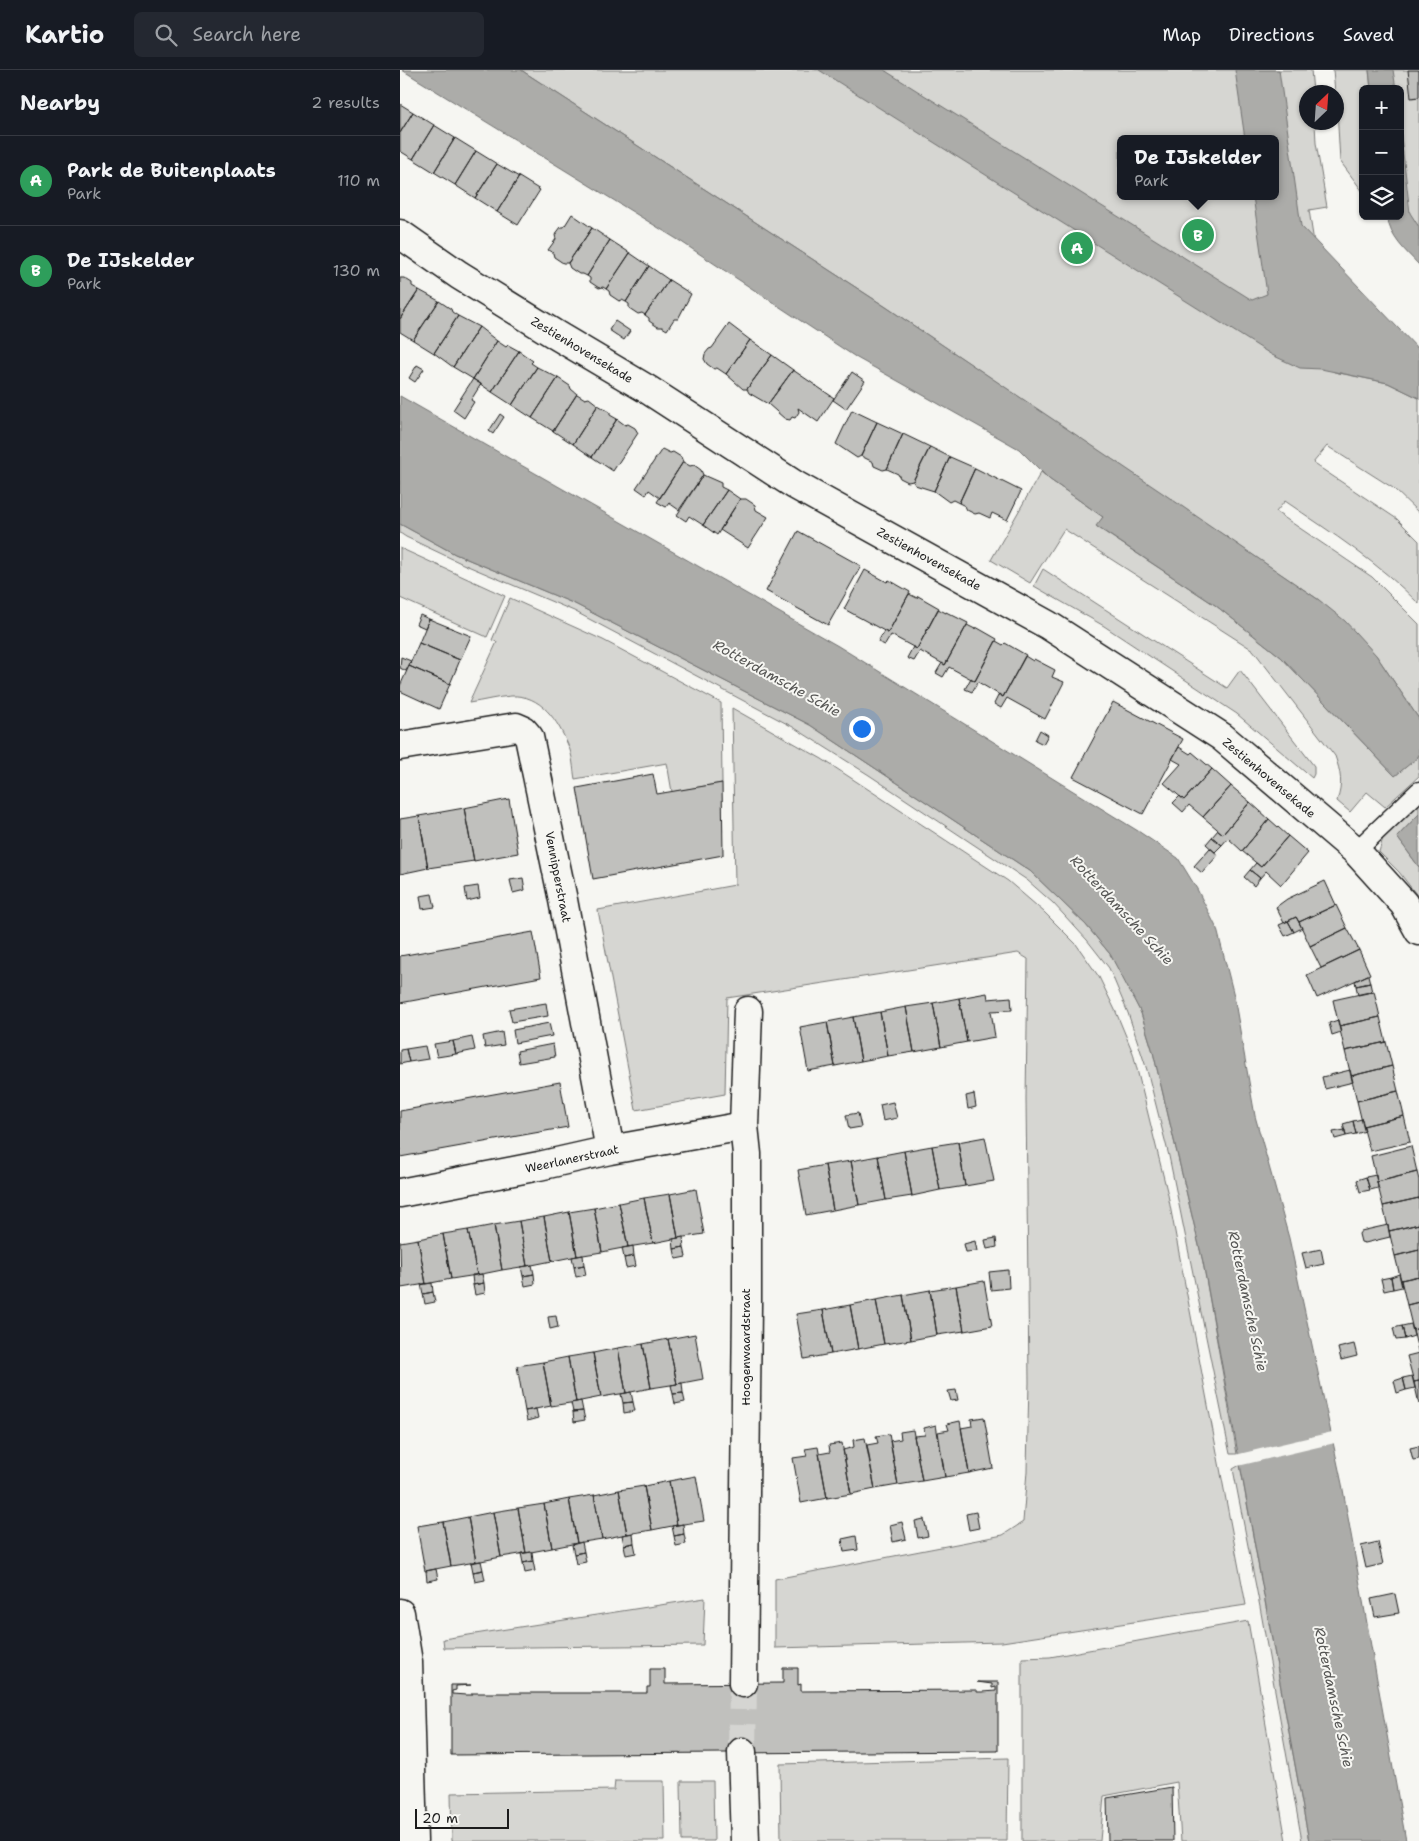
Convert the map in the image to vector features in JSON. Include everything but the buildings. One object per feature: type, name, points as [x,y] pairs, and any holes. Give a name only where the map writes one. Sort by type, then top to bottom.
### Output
[{"type":"street","name":"Zestienhovensekade","points":[[400,234],[468,280],[647,389],[795,485],[1048,625],[1214,732],[1356,851],[1404,904],[1419,931]]},
{"type":"street","name":"Vennipperstraat","points":[[400,746],[516,727],[523,730],[529,737],[563,900],[610,1150]]},
{"type":"street","name":"Hoogenwaardstraat","points":[[743,1683],[747,1254],[747,1154],[744,1126],[748,1011]]},
{"type":"street","name":"Weerlanerstraat","points":[[400,1193],[610,1150],[744,1126]]},
{"type":"street","points":[[400,1613],[408,1662],[413,1841]]},
{"type":"street","points":[[742,1752],[745,1841]]},
{"type":"lane","points":[[1356,851],[1419,791]]},
{"type":"shaded area","points":[[521,70],[1311,70],[1312,85],[1299,85],[1299,130],[1315,130],[1327,207],[1309,210],[1334,372],[1388,383],[1419,398],[1419,513],[1393,488],[1327,446],[1313,463],[1397,519],[1419,541],[1419,604],[1388,575],[1338,537],[1285,501],[1276,512],[1372,577],[1419,624],[1419,719],[1376,655],[1319,600],[886,307]]},
{"type":"shaded area","points":[[1333,70],[1369,70],[1371,85],[1359,85],[1359,187],[1340,161],[1338,130],[1344,130],[1344,85],[1334,85]]},
{"type":"shaded area","points":[[1385,70],[1419,70],[1419,241],[1404,202],[1404,85],[1387,85]]},
{"type":"shaded area","points":[[1041,472],[1103,517],[1097,527],[1215,605],[1281,657],[1395,776],[1419,755],[1419,776],[1385,807],[1367,792],[1350,812],[1337,801],[1340,778],[1335,756],[1253,650],[1064,529],[1030,583],[991,560]]},
{"type":"shaded area","points":[[400,524],[455,554],[575,604],[810,725],[1030,871],[1086,925],[1110,954],[1125,981],[1141,1013],[1153,1052],[1203,1262],[1237,1454],[1230,1454],[1169,1156],[1147,1070],[1128,1013],[1109,968],[1087,940],[1053,903],[1027,880],[793,727],[574,611],[463,564],[406,537],[400,533]]},
{"type":"shaded area","points":[[400,548],[505,596],[487,637],[400,598]]},
{"type":"shaded area","points":[[1043,569],[1227,688],[1240,670],[1314,766],[1312,778],[1237,714],[1104,626],[1034,586]]},
{"type":"shaded area","points":[[510,598],[603,640],[721,703],[722,783],[672,792],[667,763],[575,779],[570,749],[564,736],[553,718],[540,704],[531,699],[511,696],[469,703],[497,642],[492,640]]},
{"type":"shaded area","points":[[732,708],[822,759],[1008,881],[1044,912],[1076,944],[1099,977],[1133,1053],[1168,1195],[1246,1605],[1002,1642],[775,1648],[775,1579],[1003,1535],[1023,1522],[1027,1471],[1029,1382],[1026,1098],[1028,959],[1018,953],[727,998],[725,1094],[636,1110],[598,910],[735,885]]},
{"type":"shaded area","points":[[1419,797],[1419,814],[1397,837],[1419,867],[1419,898],[1399,872],[1379,852],[1386,827]]},
{"type":"shaded area","points":[[1240,1465],[1309,1841],[1302,1841],[1233,1469]]},
{"type":"shaded area","points":[[705,1598],[703,1645],[444,1648],[443,1639]]},
{"type":"shaded area","points":[[1248,1621],[1286,1841],[1181,1841],[1177,1782],[1104,1796],[1100,1841],[1022,1841],[1022,1658],[1050,1657]]},
{"type":"shaded area","points":[[1008,1758],[1007,1841],[781,1841],[780,1764]]},
{"type":"shaded area","points":[[615,1781],[664,1781],[665,1841],[452,1841],[451,1793],[614,1790]]},
{"type":"shaded area","points":[[681,1781],[713,1781],[714,1841],[682,1841]]},
{"type":"water","points":[[402,70],[521,70],[886,307],[1164,494],[1319,600],[1345,621],[1376,655],[1419,719],[1419,755],[1417,758],[1395,776],[1281,657],[1215,605],[1096,526],[1103,517],[1049,479],[1019,449],[857,358],[680,241]]},
{"type":"water","points":[[819,70],[884,70],[1252,300],[1267,294],[1254,200],[1279,200],[1279,135],[1244,135],[1235,70],[1279,70],[1301,226],[1419,350],[1419,398],[1388,383],[1321,369],[1300,368],[1272,355]]},
{"type":"water","points":[[1369,70],[1393,70],[1395,85],[1371,85]]},
{"type":"water","points":[[1404,162],[1410,213],[1419,227],[1419,265],[1395,237],[1388,220],[1404,220]]},
{"type":"water","name":"Rotterdamsche Schie","points":[[400,396],[838,646],[1138,831],[1178,858],[1197,889],[1217,929],[1234,996],[1255,1116],[1289,1238],[1342,1484],[1406,1841],[1309,1841],[1203,1262],[1153,1052],[1141,1013],[1110,954],[1086,925],[1030,871],[810,725],[575,604],[455,554],[400,524]]},
{"type":"water","points":[[1419,814],[1419,867],[1397,837]]},
{"type":"pier","points":[[1332,1432],[1335,1443],[1238,1466],[1235,1455]]},
{"type":"tunnel","points":[[742,1752],[743,1683]]},
{"type":"place","name":"De IJskelder","points":[[1198,235]]},
{"type":"place","name":"Park de Buitenplaats","points":[[1077,248]]}]
